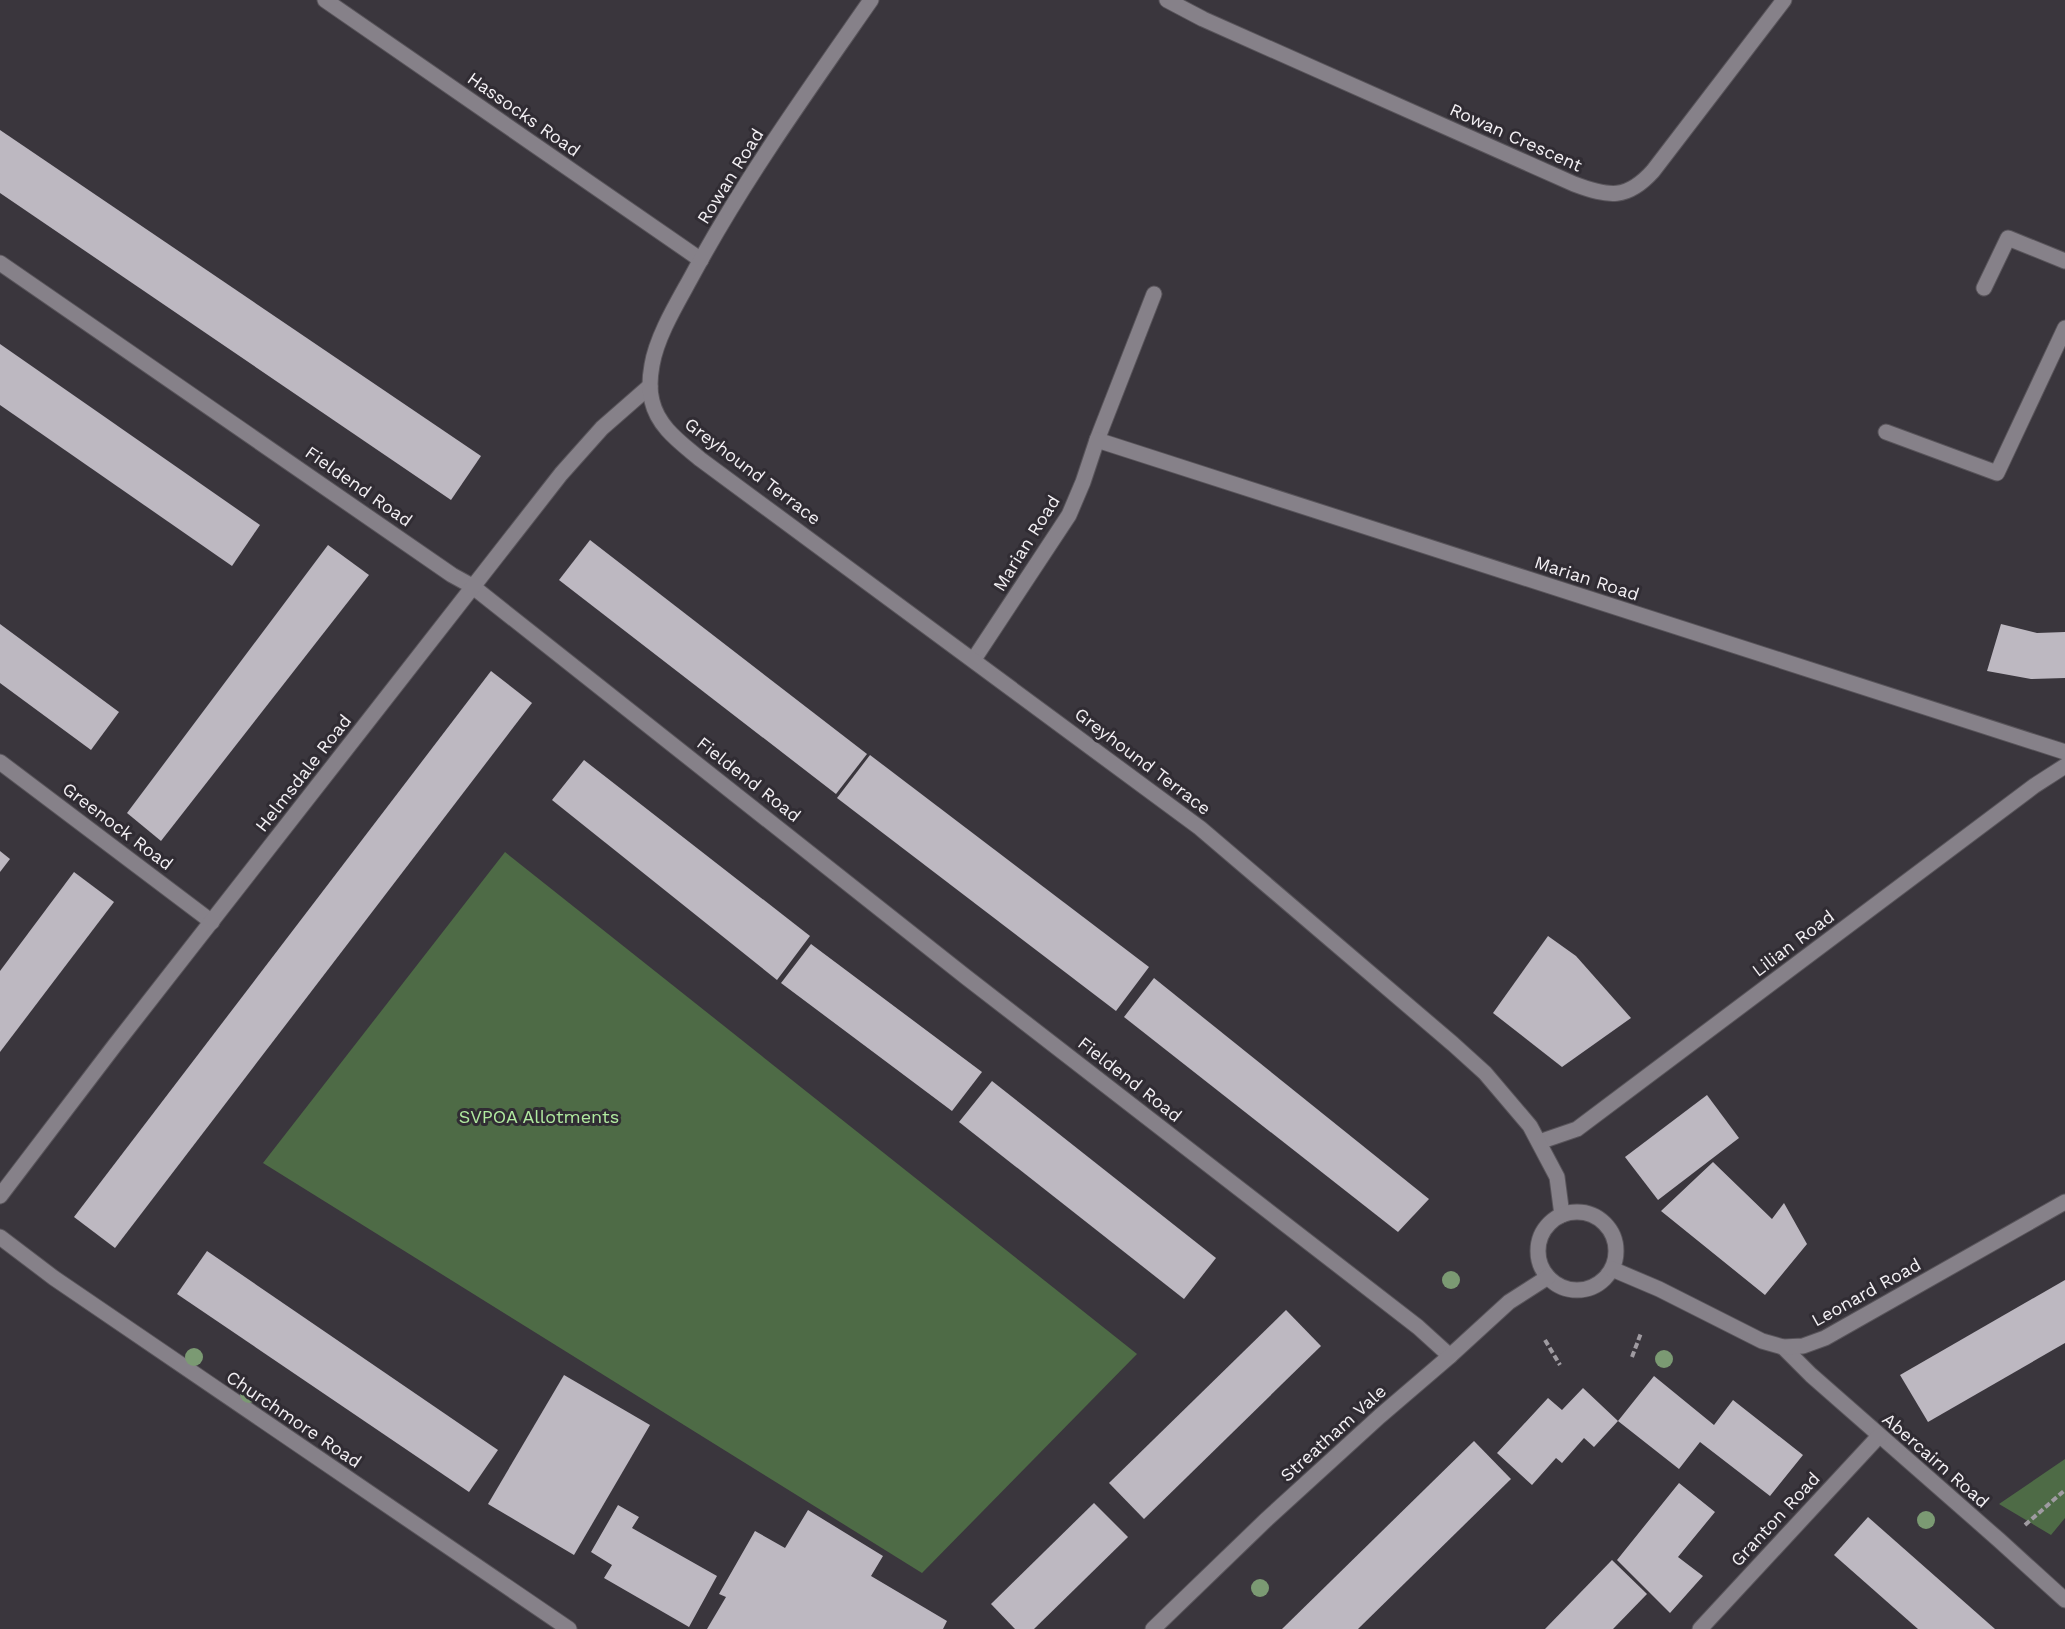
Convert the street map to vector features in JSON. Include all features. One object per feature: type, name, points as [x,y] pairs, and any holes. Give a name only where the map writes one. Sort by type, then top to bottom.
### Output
[{"type":"street","name":"Hassocks Road","points":[[325,0],[701,260]]},
{"type":"street","name":"Rowan Road","points":[[650,386],[655,354],[665,329],[701,260],[768,149],[871,0]]},
{"type":"street","name":"Rowan Crescent","points":[[1167,0],[1203,19],[1574,184],[1610,194],[1633,190],[1653,171],[1784,0]]},
{"type":"street","points":[[1984,288],[2008,238],[2065,261]]},
{"type":"street","name":"Fieldend Road","points":[[0,263],[452,575],[472,586],[966,977],[1418,1327],[1450,1356]]},
{"type":"street","name":"Marian Road","points":[[974,659],[1069,515],[1154,294]]},
{"type":"street","points":[[1886,432],[1997,473],[2065,328]]},
{"type":"street","name":"Helmsdale Road","points":[[0,1197],[472,586],[574,458],[614,416],[650,386]]},
{"type":"street","name":"Greyhound Terrace","points":[[650,386],[658,419],[680,442],[1154,793],[1292,905],[1485,1073],[1511,1101],[1539,1142],[1557,1177],[1562,1215]]},
{"type":"street","name":"Marian Road","points":[[1096,440],[2065,752]]},
{"type":"street","name":"Greenock Road","points":[[0,762],[212,922]]},
{"type":"street","name":"Lilian Road","points":[[1539,1142],[1577,1129],[2034,786],[2065,766]]},
{"type":"street","name":"Leonard Road","points":[[1612,1269],[1659,1289],[1762,1341],[1783,1347],[1803,1346],[1825,1338],[2065,1202]]},
{"type":"street","points":[[1574,1212],[1586,1213],[1606,1224],[1613,1234],[1616,1257],[1612,1269],[1603,1280],[1590,1288],[1575,1290],[1561,1286],[1548,1277],[1540,1265],[1538,1250],[1541,1236],[1550,1223],[1562,1215],[1574,1212]]},
{"type":"street","name":"Churchmore Road","points":[[0,1237],[64,1285],[569,1629]]},
{"type":"street","name":"Streatham Vale","points":[[1154,1629],[1308,1481],[1509,1302],[1548,1277]]},
{"type":"street","name":"Abercairn Road","points":[[1783,1347],[1811,1376],[2065,1600]]},
{"type":"street","name":"Granton Road","points":[[1700,1629],[1879,1436]]},
{"type":"path","points":[[1632,1357],[1641,1333]]},
{"type":"path","points":[[1545,1341],[1560,1365]]},
{"type":"path","points":[[2024,1526],[2065,1490]]},
{"type":"green space","name":"SVPOA Allotments","points":[[505,852],[1137,1354],[922,1573],[263,1163]]},
{"type":"green space","points":[[2065,1459],[2065,1518],[2051,1535],[1999,1504]]},
{"type":"building","points":[[0,130],[481,456],[451,500],[0,193]]},
{"type":"building","points":[[0,344],[260,525],[232,566],[0,405]]},
{"type":"building","points":[[590,540],[867,754],[836,794],[559,580]]},
{"type":"building","points":[[328,545],[369,575],[161,841],[127,813]]},
{"type":"building","points":[[0,624],[119,712],[91,750],[0,683]]},
{"type":"building","points":[[2001,624],[2037,633],[2065,632],[2065,678],[2031,679],[1987,671]]},
{"type":"building","points":[[491,671],[532,703],[115,1248],[74,1217]]},
{"type":"building","points":[[870,755],[1149,967],[1116,1011],[837,798]]},
{"type":"building","points":[[584,760],[810,936],[777,980],[552,800]]},
{"type":"building","points":[[0,851],[10,859],[0,872]]},
{"type":"building","points":[[74,872],[114,902],[0,1052],[0,971]]},
{"type":"building","points":[[1548,936],[1576,956],[1631,1018],[1562,1067],[1493,1013]]},
{"type":"building","points":[[811,944],[982,1072],[952,1111],[781,983]]},
{"type":"building","points":[[1154,978],[1429,1199],[1398,1232],[1124,1017]]},
{"type":"building","points":[[992,1081],[1216,1258],[1184,1299],[959,1122]]},
{"type":"building","points":[[1707,1095],[1739,1138],[1658,1200],[1625,1157]]},
{"type":"building","points":[[1713,1162],[1772,1219],[1784,1203],[1807,1244],[1765,1295],[1661,1211]]},
{"type":"building","points":[[207,1251],[498,1450],[469,1492],[177,1294]]},
{"type":"building","points":[[2065,1280],[2065,1343],[1928,1422],[1900,1375]]},
{"type":"building","points":[[1286,1310],[1321,1346],[1144,1519],[1109,1483]]},
{"type":"building","points":[[564,1375],[650,1425],[574,1555],[488,1504]]},
{"type":"building","points":[[1654,1376],[1714,1425],[1733,1400],[1803,1455],[1770,1496],[1700,1442],[1679,1469],[1618,1421]]},
{"type":"building","points":[[1583,1388],[1618,1421],[1594,1447],[1584,1438],[1562,1463],[1556,1458],[1532,1485],[1497,1453],[1548,1398],[1562,1410]]},
{"type":"building","points":[[1474,1441],[1511,1479],[1358,1629],[1282,1629]]},
{"type":"building","points":[[1679,1483],[1715,1512],[1678,1557],[1703,1576],[1670,1613],[1617,1560]]},
{"type":"building","points":[[1094,1503],[1128,1537],[1034,1629],[1015,1629],[991,1604]]},
{"type":"building","points":[[618,1505],[639,1517],[632,1528],[717,1576],[689,1627],[604,1578],[612,1565],[591,1552]]},
{"type":"building","points":[[808,1510],[883,1556],[871,1576],[947,1621],[943,1629],[707,1629],[726,1597],[719,1594],[755,1531],[785,1548]]},
{"type":"building","points":[[1868,1517],[1995,1629],[1918,1629],[1834,1555]]},
{"type":"building","points":[[1612,1560],[1647,1594],[1613,1629],[1545,1629]]}]
